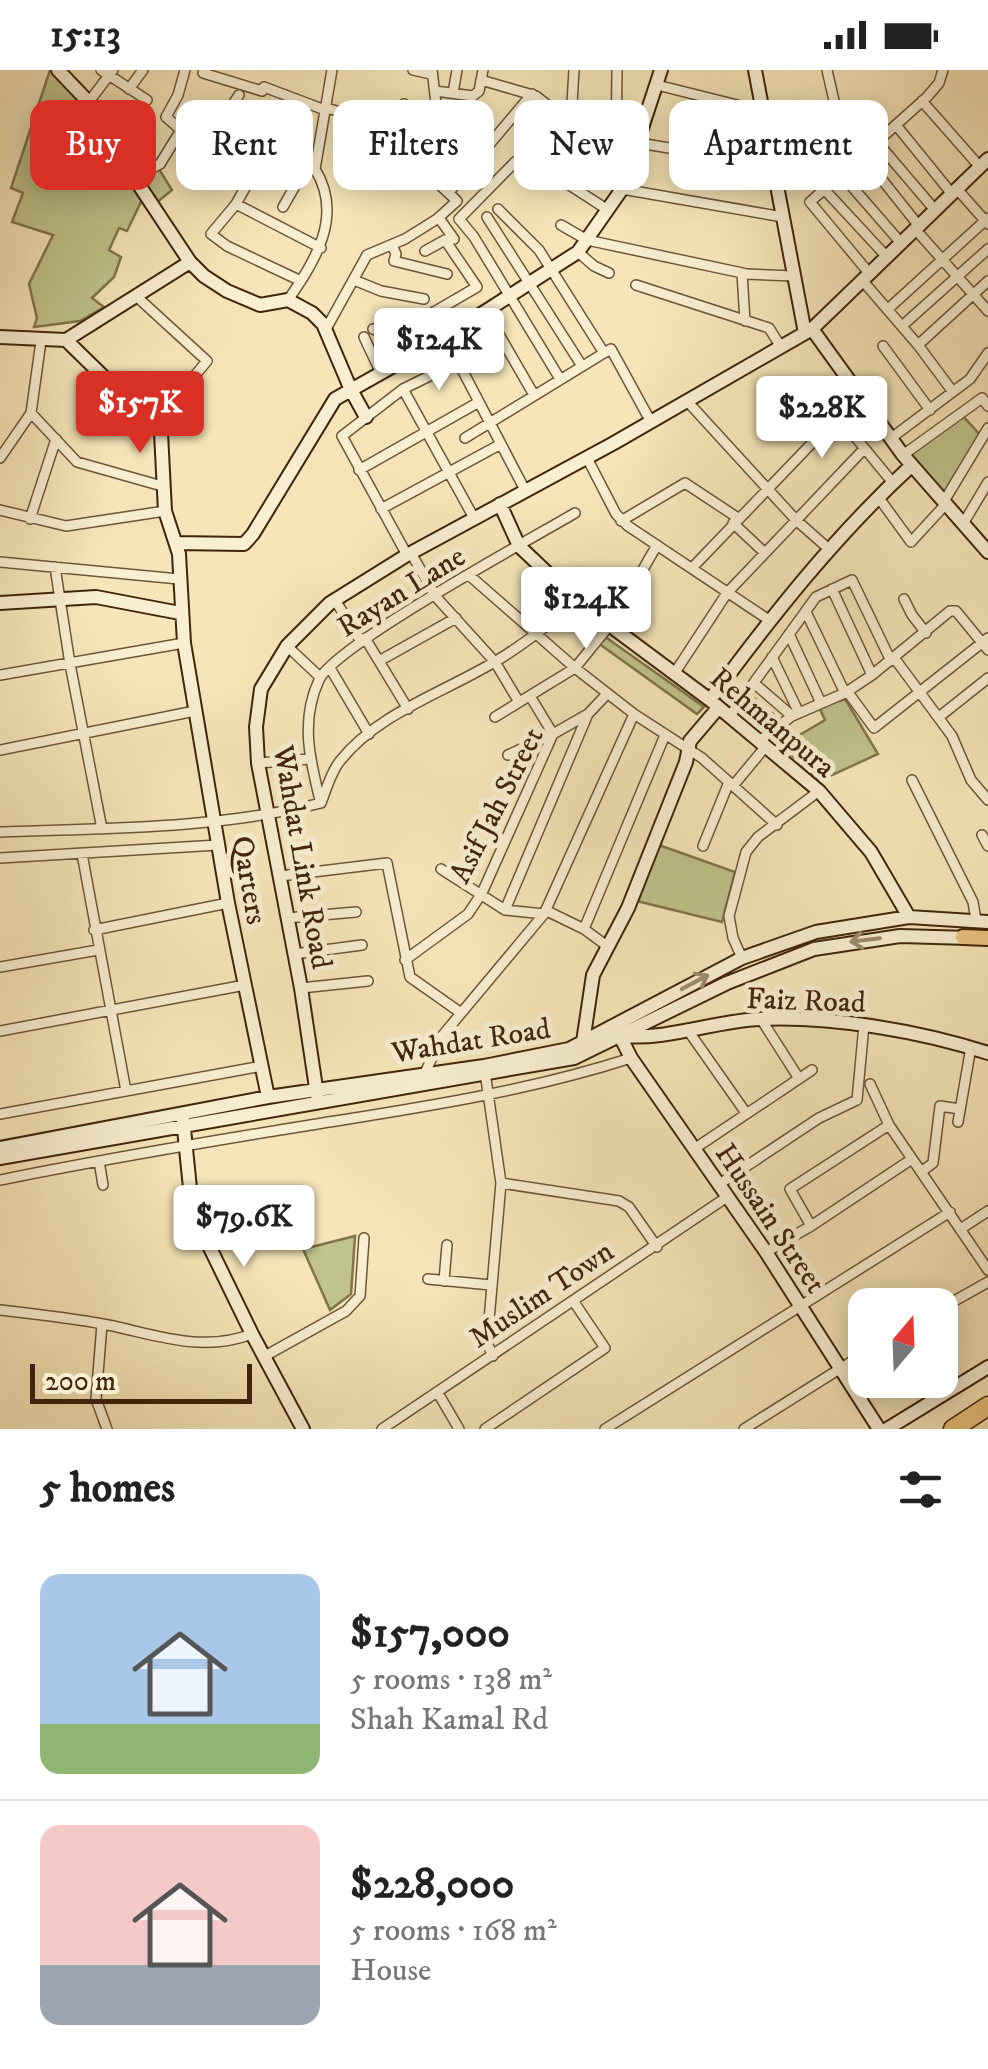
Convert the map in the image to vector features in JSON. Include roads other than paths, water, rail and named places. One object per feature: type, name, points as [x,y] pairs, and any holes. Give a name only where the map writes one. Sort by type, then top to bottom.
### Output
[{"type":"highway","points":[[953,1429],[988,1406]]},
{"type":"main road","points":[[963,936],[988,940]]},
{"type":"street","points":[[58,70],[85,100]]},
{"type":"street","points":[[129,89],[143,70]]},
{"type":"street","points":[[156,166],[181,130],[166,117],[185,70]]},
{"type":"street","points":[[313,159],[332,70]]},
{"type":"street","points":[[413,70],[431,72],[435,100]]},
{"type":"street","points":[[453,93],[457,70]]},
{"type":"street","points":[[573,100],[574,70]]},
{"type":"street","points":[[617,70],[617,100]]},
{"type":"street","points":[[649,111],[661,70]]},
{"type":"street","points":[[755,70],[759,100]]},
{"type":"street","points":[[827,70],[834,100]]},
{"type":"street","points":[[888,132],[922,102],[938,83],[942,70]]},
{"type":"street","points":[[90,100],[107,72],[147,100]]},
{"type":"street","points":[[203,73],[262,91],[264,87],[370,120],[458,201],[439,218],[367,256],[326,329]]},
{"type":"street","points":[[434,90],[473,96],[479,91],[482,75],[541,100]]},
{"type":"street","points":[[657,86],[715,100]]},
{"type":"street","points":[[234,100],[239,94]]},
{"type":"street","points":[[450,192],[532,94]]},
{"type":"street","points":[[922,102],[984,163]]},
{"type":"street","points":[[888,309],[987,221],[896,125]]},
{"type":"street","points":[[888,155],[935,210]]},
{"type":"street","points":[[514,163],[459,218],[560,380]]},
{"type":"street","name":"Wahdat Link Road","points":[[316,1095],[301,988],[258,764],[260,689],[287,646],[335,600],[409,554],[587,458],[808,331],[984,163]]},
{"type":"street","points":[[288,300],[321,248],[327,224],[320,178],[313,169]]},
{"type":"street","points":[[143,190],[190,262],[226,291],[260,306],[288,300],[312,313],[326,329],[366,417]]},
{"type":"street","points":[[244,190],[211,234],[227,246],[302,281]]},
{"type":"street","points":[[283,207],[295,190]]},
{"type":"street","points":[[577,190],[608,210]]},
{"type":"street","points":[[176,543],[244,544],[335,399],[486,312],[550,270],[582,246],[621,190]]},
{"type":"street","points":[[628,190],[783,218]]},
{"type":"street","points":[[777,190],[808,331],[907,460],[988,552]]},
{"type":"street","points":[[823,190],[810,204],[953,392]]},
{"type":"street","points":[[825,190],[887,257]]},
{"type":"street","points":[[855,190],[900,243]]},
{"type":"street","points":[[887,190],[988,312]]},
{"type":"street","points":[[236,204],[321,248]]},
{"type":"street","points":[[498,209],[538,250],[604,353]]},
{"type":"street","points":[[487,217],[582,366]]},
{"type":"street","points":[[439,218],[454,239]]},
{"type":"street","points":[[561,225],[582,246],[594,266],[609,273]]},
{"type":"street","points":[[424,348],[412,330],[476,287],[445,240],[425,251]]},
{"type":"street","points":[[392,245],[394,261],[447,274]]},
{"type":"street","points":[[582,246],[742,272],[794,276]]},
{"type":"street","points":[[902,326],[988,249]]},
{"type":"street","points":[[0,336],[66,340],[190,262]]},
{"type":"street","points":[[742,272],[745,321]]},
{"type":"street","points":[[354,280],[381,291],[424,298]]},
{"type":"street","points":[[918,345],[988,282]]},
{"type":"street","points":[[636,285],[768,328],[781,347]]},
{"type":"street","points":[[136,296],[207,361],[182,390],[160,433],[165,510],[176,543],[184,643],[215,824],[321,803],[338,762],[370,734],[495,662],[577,602]]},
{"type":"street","points":[[486,312],[534,395]]},
{"type":"street","points":[[373,329],[380,332],[400,362]]},
{"type":"street","points":[[445,336],[526,490]]},
{"type":"street","points":[[364,337],[381,373]]},
{"type":"street","points":[[66,340],[160,433]]},
{"type":"street","points":[[2,452],[31,413],[41,341]]},
{"type":"street","points":[[884,346],[930,410]]},
{"type":"street","points":[[465,438],[611,349],[651,422]]},
{"type":"street","points":[[890,439],[970,380],[988,353]]},
{"type":"street","points":[[458,362],[404,389],[342,436],[436,597],[495,662],[520,702]]},
{"type":"street","points":[[582,1042],[593,975],[628,908],[690,741],[719,708],[769,620],[893,483],[907,460],[985,402],[970,380]]},
{"type":"street","points":[[404,389],[474,518]]},
{"type":"street","points":[[854,389],[834,408],[893,483]]},
{"type":"street","points":[[686,401],[796,520],[830,550]]},
{"type":"street","points":[[359,470],[479,402]]},
{"type":"street","points":[[31,413],[77,462],[162,486]]},
{"type":"street","points":[[692,568],[838,416]]},
{"type":"street","points":[[879,498],[911,542],[944,504],[988,428]]},
{"type":"street","points":[[30,520],[56,439]]},
{"type":"street","points":[[381,508],[501,444]]},
{"type":"street","points":[[674,674],[727,593],[864,449]]},
{"type":"street","points":[[587,458],[622,520],[769,620]]},
{"type":"street","points":[[622,520],[685,483],[736,521],[765,553]]},
{"type":"street","points":[[963,524],[988,483]]},
{"type":"street","name":"Rehmanpura","points":[[500,504],[520,546],[577,602],[719,708],[819,791],[871,852],[910,917]]},
{"type":"street","points":[[0,510],[66,526],[165,510]]},
{"type":"street","name":"Rayan Lane","points":[[321,803],[310,759],[308,716],[320,676],[363,639],[575,513]]},
{"type":"street","points":[[495,717],[575,668],[609,626],[657,545]]},
{"type":"street","points":[[0,562],[179,585]]},
{"type":"street","points":[[56,567],[58,598],[102,828]]},
{"type":"street","points":[[470,576],[535,636],[634,714],[688,749],[777,825]]},
{"type":"street","points":[[804,579],[816,597]]},
{"type":"street","points":[[719,708],[744,696],[816,597],[854,581],[893,660],[921,691],[952,736],[971,780],[988,800]]},
{"type":"street","points":[[832,589],[872,675]]},
{"type":"street","points":[[0,603],[96,597],[180,613]]},
{"type":"street","points":[[904,599],[926,633]]},
{"type":"street","points":[[335,600],[408,709]]},
{"type":"street","points":[[703,846],[731,784],[762,744],[795,714],[846,692],[872,675],[950,611],[956,611],[986,643],[874,728],[846,692],[806,612]]},
{"type":"street","points":[[379,661],[456,618]]},
{"type":"street","points":[[789,634],[821,703]]},
{"type":"street","points":[[0,676],[184,643]]},
{"type":"street","points":[[287,646],[320,676]]},
{"type":"street","points":[[772,657],[795,714]]},
{"type":"street","points":[[330,668],[370,734]]},
{"type":"street","points":[[939,717],[988,678]]},
{"type":"street","points":[[754,683],[795,714]]},
{"type":"street","points":[[505,910],[588,714],[608,694]]},
{"type":"street","points":[[508,756],[553,734],[530,696]]},
{"type":"street","points":[[744,696],[779,726]]},
{"type":"street","points":[[0,750],[195,710]]},
{"type":"street","name":"Asif Jah Street","points":[[405,960],[468,914],[482,893],[553,734],[588,714]]},
{"type":"street","points":[[424,1075],[442,1036],[544,914],[634,714]]},
{"type":"street","points":[[584,928],[665,736]]},
{"type":"street","points":[[258,764],[310,759]]},
{"type":"street","points":[[912,780],[982,921]]},
{"type":"street","points":[[742,958],[732,938],[729,916],[746,852],[758,837],[819,791]]},
{"type":"street","name":"Qarters","points":[[0,832],[215,824],[268,1096]]},
{"type":"street","points":[[982,835],[988,846]]},
{"type":"street","points":[[0,858],[218,845]]},
{"type":"street","points":[[82,854],[126,1091]]},
{"type":"street","points":[[280,876],[387,863],[410,976],[461,1013]]},
{"type":"street","points":[[441,869],[505,910],[544,914],[548,911],[584,928],[607,946]]},
{"type":"street","points":[[94,930],[228,904]]},
{"type":"street","points":[[287,918],[356,912]]},
{"type":"street","name":"Wahdat Road","points":[[0,1158],[182,1119],[268,1096],[316,1095],[574,1058],[742,958],[816,932],[910,917],[982,921]]},
{"type":"street","name":"Wahdat Road","points":[[0,1148],[424,1075],[484,1071],[569,1049],[814,949],[900,936],[963,936]]},
{"type":"street","points":[[294,954],[362,946]]},
{"type":"street","points":[[0,967],[98,950]]},
{"type":"street","points":[[301,988],[368,981]]},
{"type":"street","points":[[0,1032],[245,985]]},
{"type":"street","points":[[761,1019],[798,1076]]},
{"type":"street","name":"Faiz Road","points":[[617,1031],[649,1038],[761,1019],[864,1025],[988,1053]]},
{"type":"street","name":"Muslim Town","points":[[382,1429],[658,1247],[722,1191],[819,1118],[857,1100],[864,1025]]},
{"type":"street","points":[[687,1029],[746,1113]]},
{"type":"street","name":"Hussain Street","points":[[617,1031],[631,1058],[766,1252],[879,1429]]},
{"type":"street","points":[[958,1122],[971,1047]]},
{"type":"street","points":[[0,1180],[486,1096],[631,1058]]},
{"type":"street","points":[[0,1114],[262,1066]]},
{"type":"street","points":[[694,1149],[812,1070]]},
{"type":"street","points":[[484,1071],[500,1184],[487,1343],[493,1356]]},
{"type":"street","points":[[870,1084],[890,1125],[988,1270]]},
{"type":"street","points":[[921,1172],[933,1164],[940,1106],[960,1109]]},
{"type":"street","points":[[182,1119],[193,1208],[252,1334],[303,1429]]},
{"type":"street","points":[[811,1226],[790,1189],[890,1125]]},
{"type":"street","points":[[766,1252],[912,1159]]},
{"type":"street","points":[[99,1160],[103,1185]]},
{"type":"street","points":[[500,1184],[619,1201],[629,1207],[658,1247]]},
{"type":"street","points":[[962,1228],[988,1211]]},
{"type":"street","points":[[605,1429],[950,1212]]},
{"type":"street","points":[[265,1356],[346,1311],[360,1296],[364,1238]]},
{"type":"street","points":[[444,1280],[448,1245]]},
{"type":"street","points":[[428,1279],[491,1284]]},
{"type":"street","points":[[958,1300],[988,1282]]},
{"type":"street","points":[[485,1429],[603,1351],[604,1346],[574,1302]]},
{"type":"street","points":[[0,1310],[102,1324],[193,1344],[225,1342],[252,1334]]},
{"type":"street","points":[[102,1324],[96,1399],[107,1429]]},
{"type":"street","points":[[744,1429],[848,1363]]},
{"type":"street","points":[[958,1386],[988,1367]]},
{"type":"street","points":[[438,1393],[459,1429]]},
{"type":"street","points":[[887,1429],[938,1398]]}]
